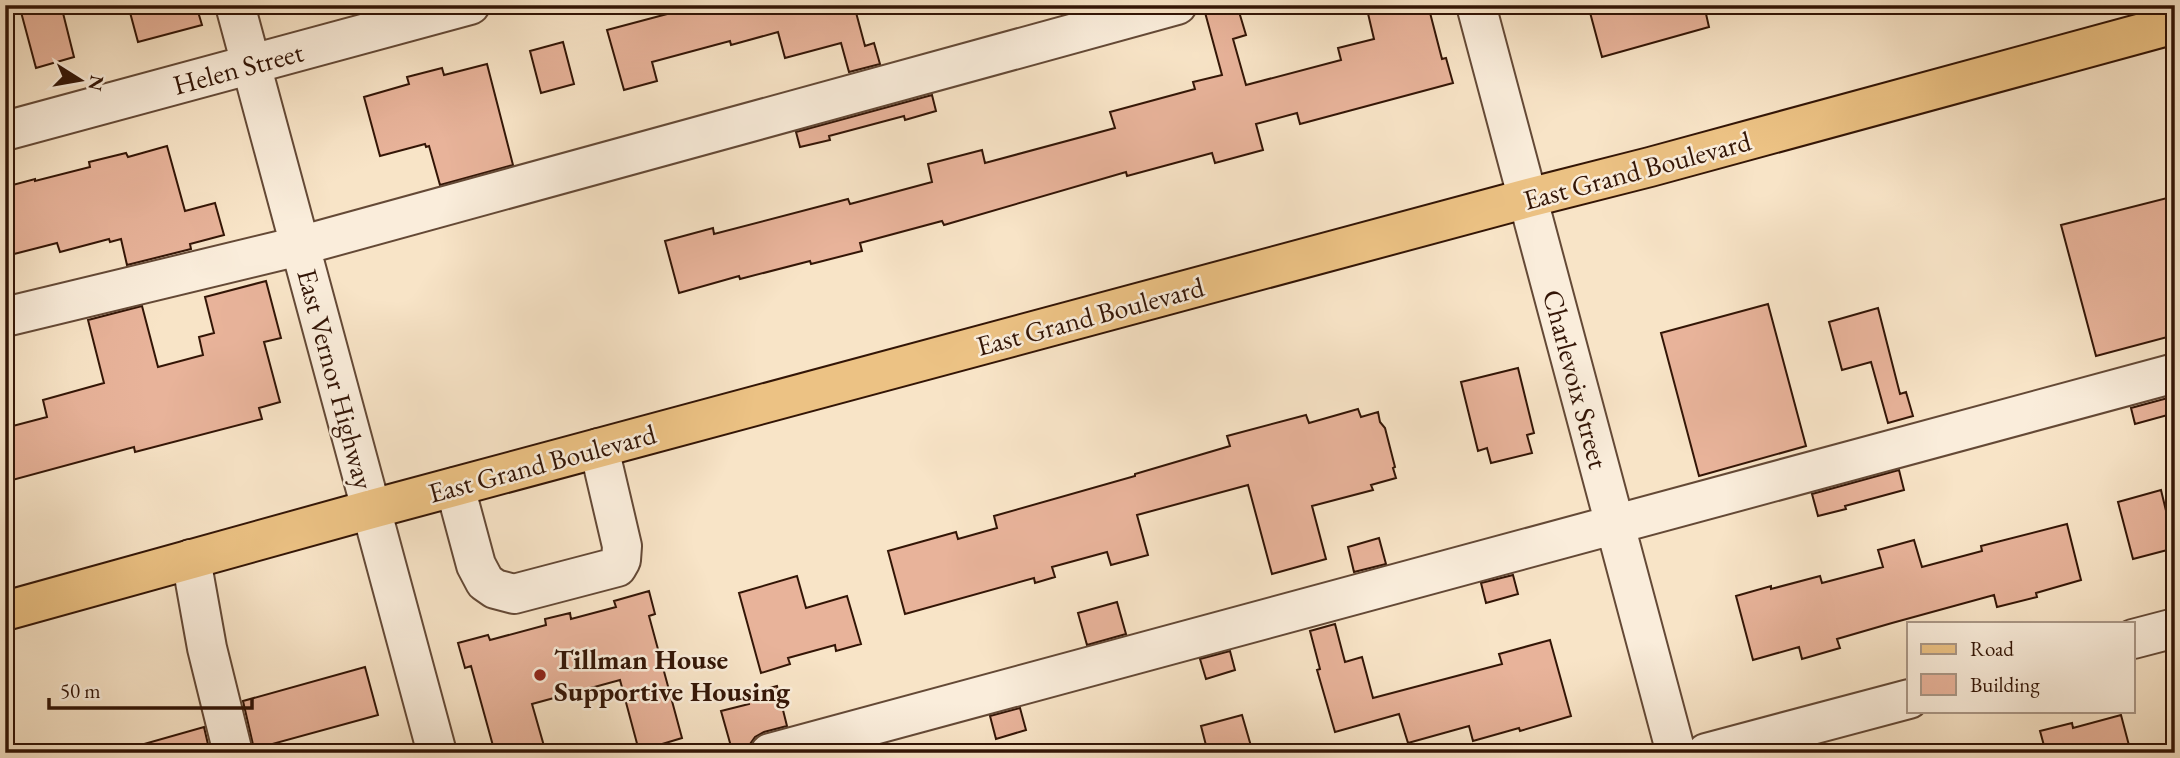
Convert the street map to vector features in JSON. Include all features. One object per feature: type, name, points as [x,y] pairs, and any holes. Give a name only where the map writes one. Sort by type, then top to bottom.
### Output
[{"type":"main road","name":"East Grand Boulevard","points":[[5,611],[372,509],[2175,24]]},
{"type":"street","name":"East Vernor Highway","points":[[235,5],[437,753]]},
{"type":"street","name":"Helen Street","points":[[5,131],[470,5]]},
{"type":"street","points":[[5,317],[299,246],[1177,5]]},
{"type":"street","name":"Charlevoix Street","points":[[1476,5],[1676,753]]},
{"type":"street","points":[[770,753],[2175,373]]},
{"type":"street","points":[[455,487],[476,565],[485,582],[495,589],[514,594],[617,567],[621,560],[622,546],[599,448]]},
{"type":"street","points":[[191,559],[206,648],[233,753]]},
{"type":"street","points":[[2134,639],[2175,628]]},
{"type":"street","points":[[1706,753],[1907,700]]},
{"type":"building","points":[[47,5],[61,5],[74,57],[36,68],[21,12]]},
{"type":"building","points":[[128,5],[196,5],[202,25],[138,42]]},
{"type":"building","points":[[701,5],[854,5],[865,46],[874,43],[880,64],[849,72],[841,43],[785,58],[778,32],[731,45],[730,41],[652,62],[657,81],[624,90],[607,30]]},
{"type":"building","points":[[1203,5],[1237,5],[1246,35],[1233,39],[1246,85],[1341,60],[1338,48],[1374,39],[1366,5],[1428,5],[1442,59],[1446,58],[1453,83],[1300,124],[1297,113],[1256,124],[1263,150],[1215,163],[1212,153],[1127,176],[1126,172],[944,225],[942,221],[860,243],[862,251],[740,279],[739,276],[679,293],[665,241],[713,228],[714,234],[848,199],[850,204],[932,182],[928,164],[982,150],[985,163],[1115,128],[1110,112],[1195,89],[1193,82],[1222,75]]},
{"type":"building","points":[[1588,5],[1704,5],[1709,27],[1602,57]]},
{"type":"building","points":[[563,42],[574,84],[541,93],[530,51]]},
{"type":"building","points":[[487,64],[513,165],[440,185],[429,146],[426,147],[425,144],[380,156],[364,97],[409,84],[407,77],[442,68],[444,75]]},
{"type":"building","points":[[932,95],[936,111],[905,120],[904,116],[829,136],[830,140],[800,147],[796,132]]},
{"type":"building","points":[[167,146],[185,211],[215,203],[224,235],[190,244],[191,249],[127,265],[121,239],[110,242],[109,239],[60,252],[57,243],[14,254],[5,220],[5,187],[90,167],[89,162],[126,153],[128,157]]},
{"type":"building","points":[[2175,196],[2175,335],[2096,356],[2061,225]]},
{"type":"building","points":[[266,281],[281,338],[264,342],[280,402],[259,408],[262,419],[135,452],[134,447],[5,482],[5,428],[47,417],[43,400],[104,383],[88,320],[142,306],[158,367],[203,355],[199,337],[214,333],[205,297]]},
{"type":"building","points":[[1768,304],[1806,446],[1699,476],[1661,333]]},
{"type":"building","points":[[1878,308],[1900,394],[1906,392],[1913,416],[1888,423],[1871,362],[1842,370],[1829,322]]},
{"type":"building","points":[[1518,368],[1534,433],[1527,435],[1532,453],[1491,463],[1487,448],[1478,451],[1461,382]]},
{"type":"building","points":[[2175,396],[2175,413],[2135,424],[2131,408]]},
{"type":"building","points":[[1358,409],[1361,417],[1378,412],[1380,422],[1385,428],[1396,478],[1371,485],[1373,490],[1312,506],[1326,559],[1272,574],[1248,485],[1137,515],[1148,555],[1111,565],[1107,552],[1052,567],[1055,577],[1035,583],[1034,578],[905,614],[888,551],[956,532],[958,539],[997,528],[994,516],[1230,446],[1227,436],[1306,415],[1309,423]]},
{"type":"building","points":[[1899,470],[1904,490],[1818,516],[1812,494]]},
{"type":"building","points":[[2161,490],[2175,548],[2133,559],[2118,502]]},
{"type":"building","points":[[2067,524],[2081,580],[2036,593],[2037,597],[1997,607],[1994,595],[1892,623],[1837,639],[1840,648],[1802,659],[1799,647],[1753,660],[1736,596],[1820,576],[1822,583],[1883,567],[1878,550],[1914,540],[1922,567],[1982,551],[1981,546]]},
{"type":"building","points":[[1379,538],[1386,564],[1354,572],[1348,547]]},
{"type":"building","points":[[1513,575],[1518,594],[1486,603],[1481,583]]},
{"type":"building","points":[[797,576],[806,608],[847,596],[861,644],[836,651],[835,645],[788,658],[790,664],[761,673],[739,593]]},
{"type":"building","name":"Tillman House Supportive Housing","points":[[649,591],[655,614],[649,616],[682,738],[639,751],[620,680],[532,704],[546,753],[495,753],[471,666],[465,668],[458,643],[488,635],[490,640],[546,625],[545,619],[570,613],[571,619],[616,607],[614,601]]},
{"type":"building","points":[[1117,602],[1126,634],[1087,645],[1078,613]]},
{"type":"building","points":[[1335,624],[1345,662],[1362,657],[1373,698],[1502,664],[1499,654],[1550,640],[1571,716],[1473,741],[1469,726],[1408,743],[1399,714],[1335,732],[1317,670],[1320,669],[1310,631]]},
{"type":"building","points":[[1230,651],[1235,670],[1206,679],[1200,659]]},
{"type":"building","points":[[365,667],[378,715],[254,749],[243,701]]},
{"type":"building","points":[[777,686],[787,726],[764,732],[750,744],[732,750],[721,711],[749,704],[747,694]]},
{"type":"building","points":[[1020,708],[1026,730],[996,739],[990,716]]},
{"type":"building","points":[[1242,715],[1253,753],[1208,753],[1201,726]]},
{"type":"building","points":[[2121,715],[2131,753],[2046,753],[2040,731],[2072,723],[2073,728]]},
{"type":"building","points":[[204,727],[210,753],[137,753],[137,746]]},
{"type":"place","name":"Tillman House Supportive Housing","points":[[540,675]]}]
